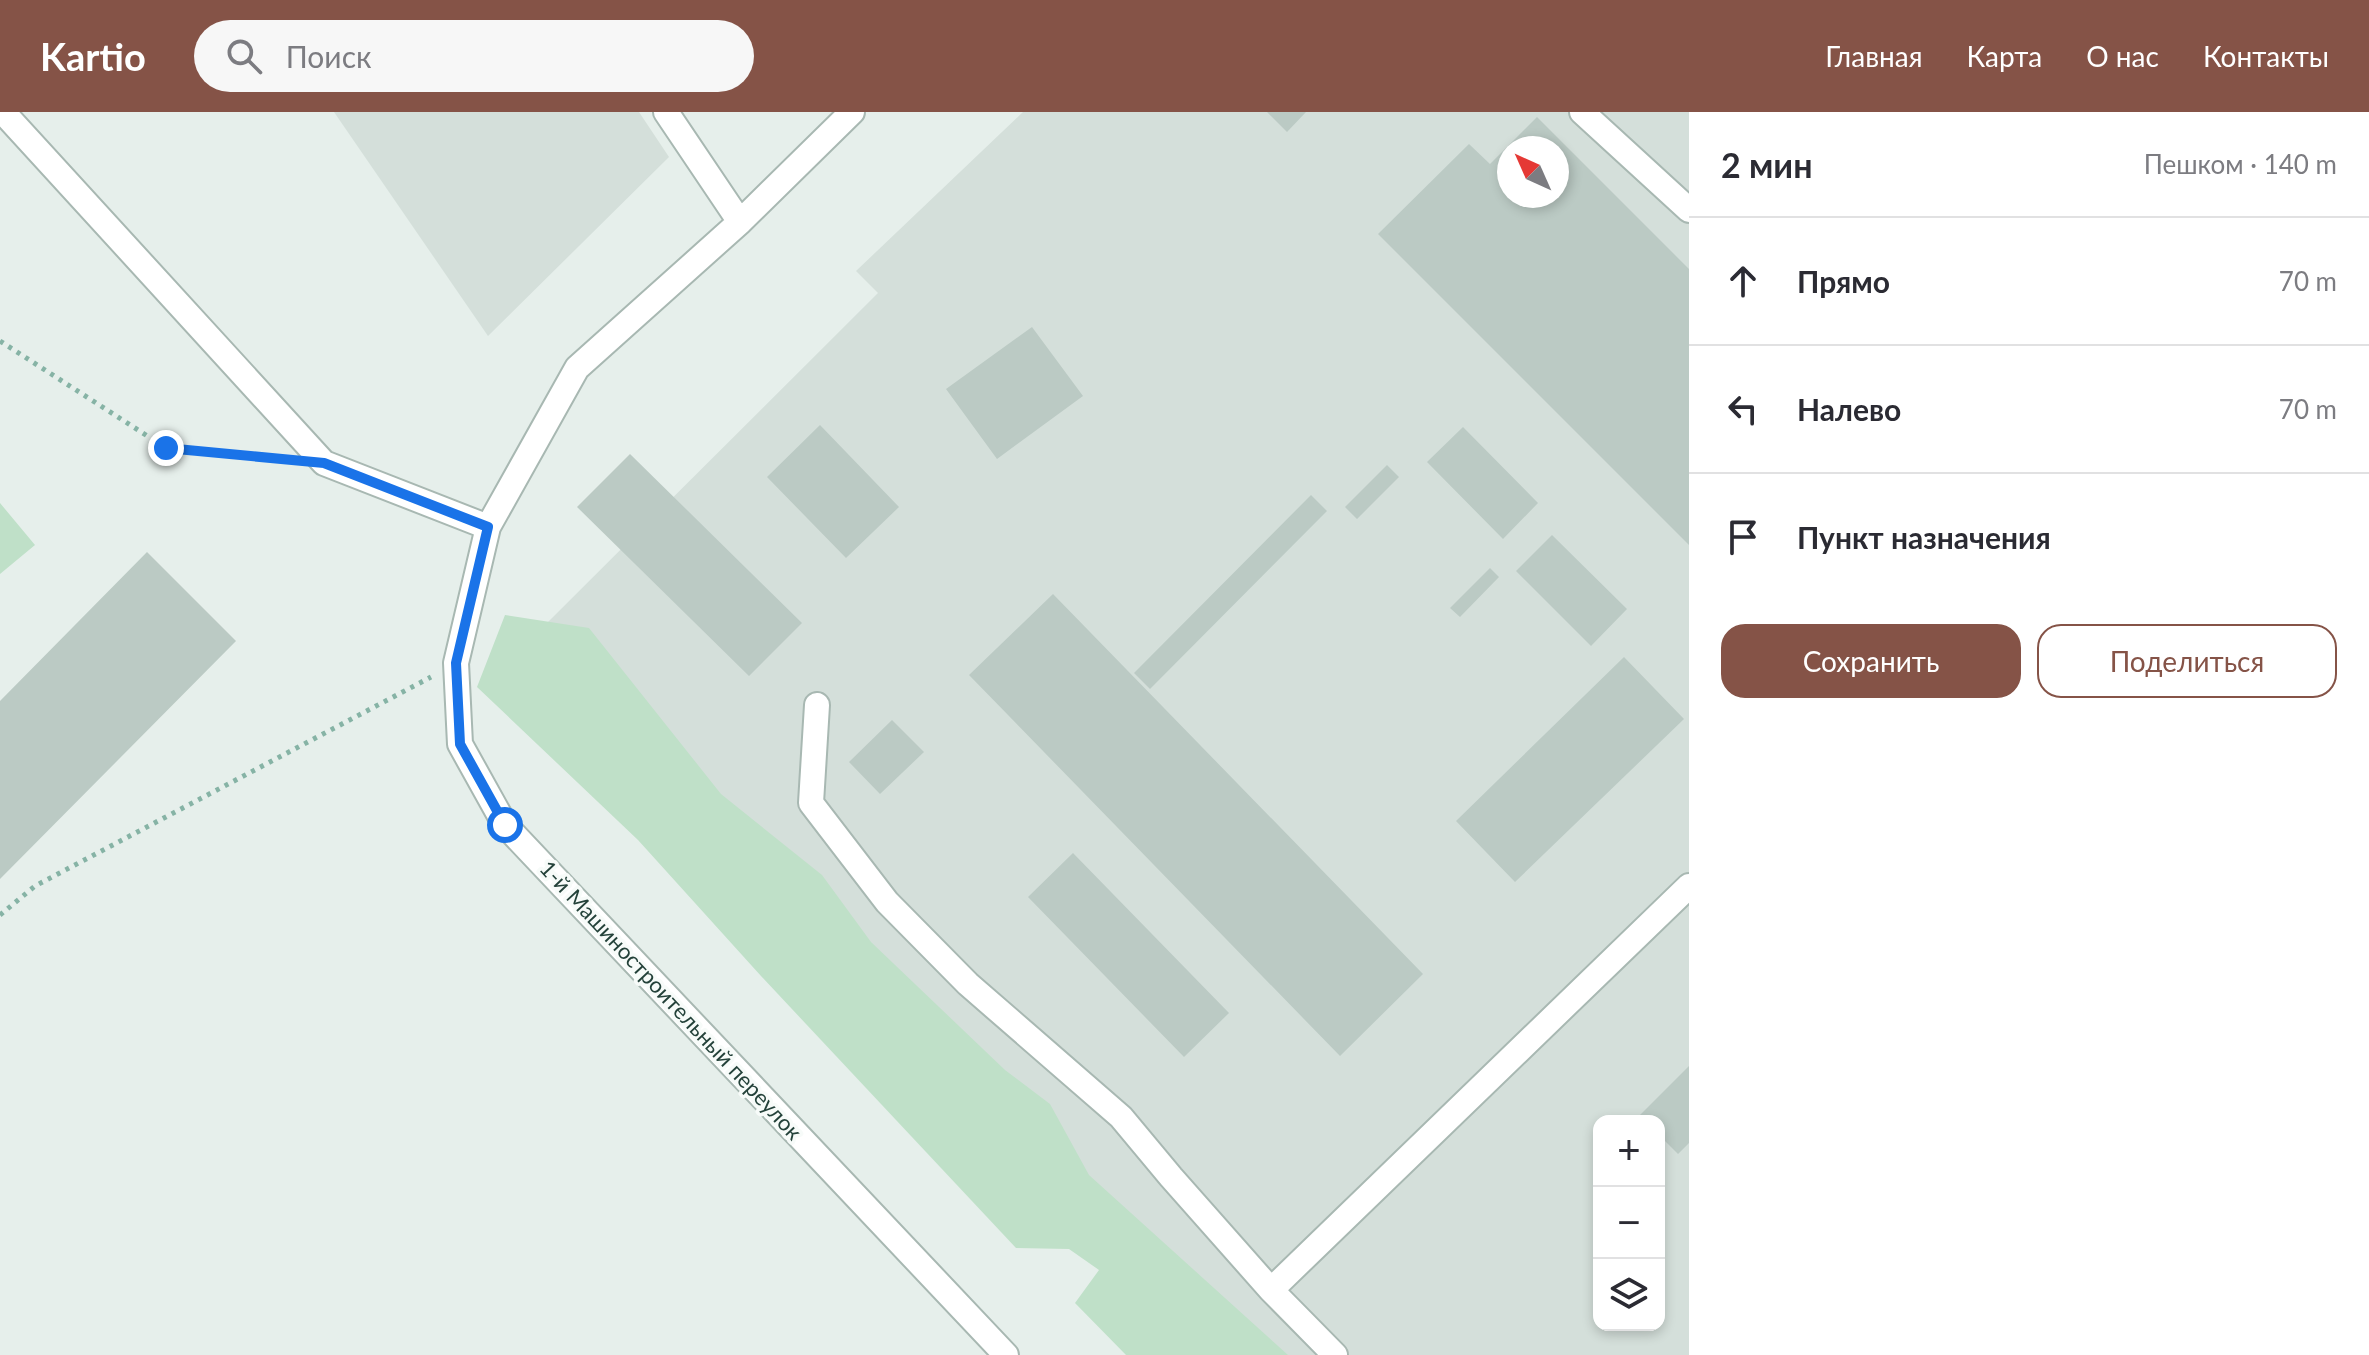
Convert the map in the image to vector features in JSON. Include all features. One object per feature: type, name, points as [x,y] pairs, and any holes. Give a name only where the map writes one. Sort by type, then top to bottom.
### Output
[{"type":"street","points":[[3,112],[324,463],[488,527]]},
{"type":"street","points":[[666,112],[740,222]]},
{"type":"street","name":"1-й Машиностроительный переулок","points":[[852,112],[740,222],[577,368],[488,527],[456,663],[460,744],[505,825],[1006,1355]]},
{"type":"street","points":[[1582,112],[1689,210]]},
{"type":"street","points":[[817,705],[811,803],[887,902],[968,984],[1121,1117],[1271,1290],[1335,1355]]},
{"type":"street","points":[[1271,1290],[1689,886]]},
{"type":"path","points":[[0,341],[166,448],[324,463]]},
{"type":"path","points":[[0,915],[35,886],[456,663]]},
{"type":"shaded area","points":[[334,112],[639,112],[669,157],[488,336]]},
{"type":"shaded area","points":[[1023,112],[1689,112],[1689,1355],[1262,1355],[541,629],[878,293],[856,271]]},
{"type":"green space","points":[[0,503],[35,545],[0,574]]},
{"type":"green space","points":[[505,615],[589,628],[721,794],[822,875],[871,942],[1005,1070],[1050,1104],[1089,1175],[1288,1355],[1126,1355],[1075,1303],[1099,1270],[1069,1249],[1016,1248],[638,840],[477,687]]},
{"type":"building","points":[[1267,112],[1306,112],[1287,132]]},
{"type":"building","points":[[1537,117],[1556,136],[1518,136]]},
{"type":"building","points":[[1469,144],[1490,164],[1497,157],[1497,208],[1569,208],[1569,149],[1689,269],[1689,545],[1378,234]]},
{"type":"building","points":[[1032,327],[1083,396],[997,459],[946,389]]},
{"type":"building","points":[[820,425],[899,507],[846,558],[767,477]]},
{"type":"building","points":[[1463,427],[1538,503],[1503,539],[1427,462]]},
{"type":"building","points":[[630,454],[802,623],[749,676],[577,507]]},
{"type":"building","points":[[1387,465],[1399,477],[1357,519],[1345,507]]},
{"type":"building","points":[[1311,495],[1327,511],[1150,689],[1134,673]]},
{"type":"building","points":[[1552,535],[1627,609],[1591,646],[1516,571]]},
{"type":"building","points":[[147,552],[236,641],[0,879],[0,701]]},
{"type":"building","points":[[1490,568],[1499,577],[1460,617],[1450,608]]},
{"type":"building","points":[[1053,594],[1423,974],[1340,1056],[969,675]]},
{"type":"building","points":[[1624,657],[1684,719],[1515,882],[1456,821]]},
{"type":"building","points":[[892,720],[924,752],[880,794],[849,762]]},
{"type":"building","points":[[1073,853],[1229,1013],[1184,1057],[1028,897]]},
{"type":"building","points":[[1689,1066],[1689,1143],[1678,1154],[1665,1141],[1665,1115],[1640,1115]]},
{"type":"route","points":[[166,448],[324,463],[488,527],[456,663],[460,744],[505,825]]}]
